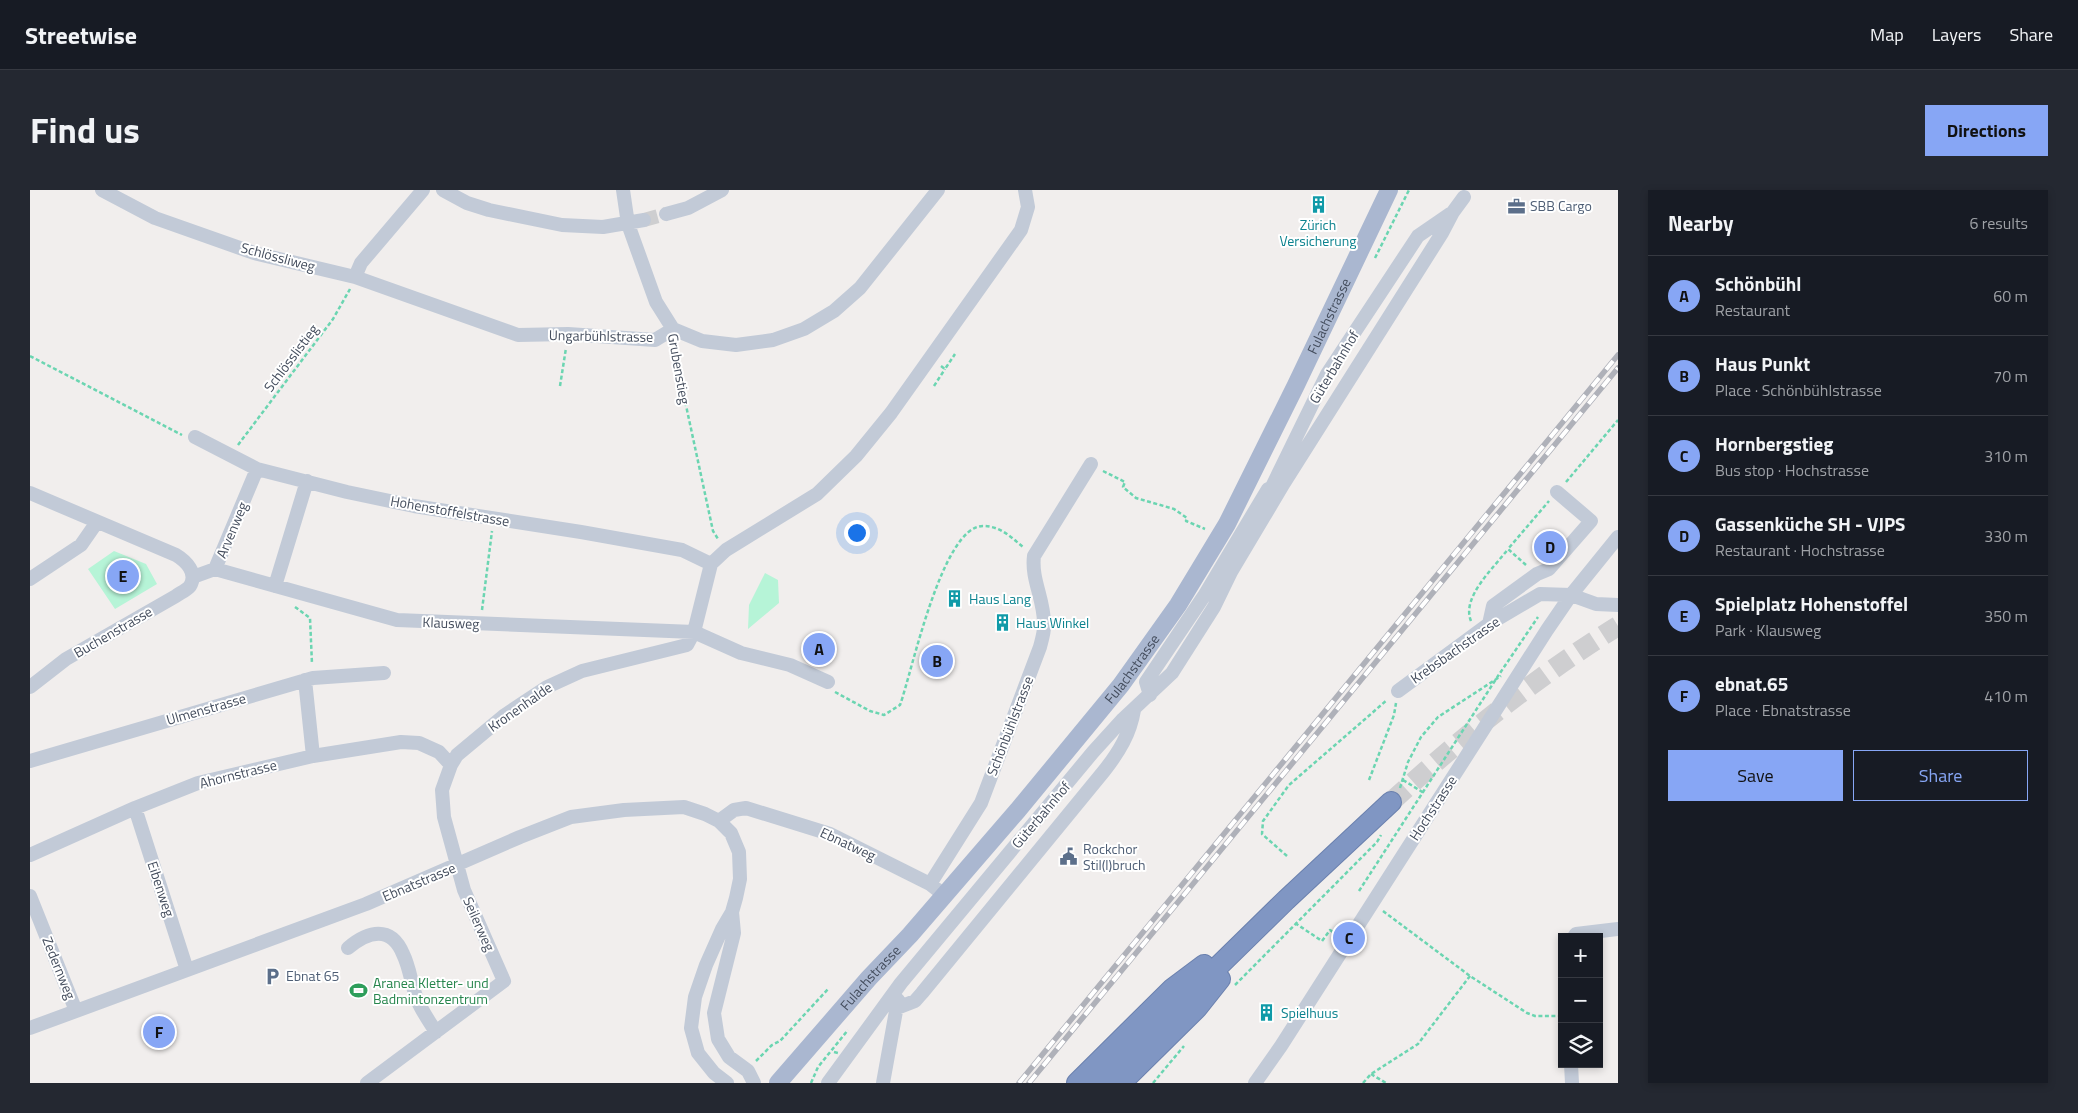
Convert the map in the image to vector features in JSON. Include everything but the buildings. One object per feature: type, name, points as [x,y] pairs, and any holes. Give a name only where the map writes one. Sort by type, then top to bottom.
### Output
[{"type":"highway","points":[[1099,1083],[1266,919],[1391,802]]},
{"type":"highway","points":[[1077,1083],[1148,1015],[1172,989],[1266,919]]},
{"type":"highway","points":[[1121,1083],[1197,1008],[1266,919]]},
{"type":"main road","name":"Fulachstrasse","points":[[778,1083],[944,895],[1091,722],[1121,685],[1178,605],[1227,524],[1389,190]]},
{"type":"street","name":"Schlössliweg","points":[[102,190],[155,218],[254,253],[355,277]]},
{"type":"street","points":[[355,277],[361,263],[423,190]]},
{"type":"street","points":[[443,190],[467,203],[517,217],[562,225],[602,227],[644,220]]},
{"type":"street","name":"Grubenstieg","points":[[624,190],[628,224],[656,302],[673,329]]},
{"type":"street","points":[[666,214],[688,208],[722,190]]},
{"type":"street","name":"Ungarbühlstrasse","points":[[355,277],[518,335],[568,334],[655,340],[673,329],[702,341],[736,345],[773,340],[804,329],[834,311],[860,288],[938,190]]},
{"type":"street","points":[[828,682],[790,665],[741,653],[694,632],[712,564],[726,550],[817,494],[856,456],[891,413],[1021,230],[1028,207],[1025,190]]},
{"type":"street","name":"Güterbahnhof","points":[[828,1083],[901,983],[1093,752],[1172,673],[1190,646],[1246,544],[1344,385],[1464,197]]},
{"type":"street","name":"Güterbahnhof","points":[[1246,544],[1273,482],[1327,374],[1418,236],[1453,212]]},
{"type":"street","points":[[1346,360],[1384,300],[1387,283]]},
{"type":"street","points":[[1327,374],[1344,385]]},
{"type":"street","name":"Hohenstoffelstrasse","points":[[195,436],[257,469],[347,492],[414,506],[682,550],[712,564]]},
{"type":"street","points":[[1034,556],[1091,464]]},
{"type":"street","name":"Arvenweg","points":[[193,577],[215,569],[257,469]]},
{"type":"street","points":[[275,586],[307,481]]},
{"type":"street","points":[[1150,695],[1146,682],[1204,596],[1273,482]]},
{"type":"street","points":[[1489,624],[1492,606],[1536,574],[1549,569],[1591,521],[1557,492]]},
{"type":"street","points":[[30,493],[184,560],[192,569],[193,577]]},
{"type":"street","points":[[30,579],[81,545],[96,522]]},
{"type":"street","name":"Hochstrasse","points":[[1255,1083],[1281,1046],[1571,595],[1618,538]]},
{"type":"street","name":"Schönbühlstrasse","points":[[930,884],[981,804],[1040,647],[1045,624],[1041,598],[1032,570],[1034,556]]},
{"type":"street","name":"Klausweg","points":[[215,569],[397,620],[694,632]]},
{"type":"street","name":"Buchenstrasse","points":[[30,687],[66,660],[190,587],[193,577]]},
{"type":"street","name":"Krebsbachstrasse","points":[[1398,691],[1489,624],[1540,594],[1571,595],[1596,604],[1618,605]]},
{"type":"street","name":"Kronenhalde","points":[[457,866],[444,817],[442,790],[451,765],[457,755],[506,715],[546,686],[582,671],[687,645],[694,632]]},
{"type":"street","name":"Ulmenstrasse","points":[[30,761],[313,678],[384,673]]},
{"type":"street","points":[[305,680],[313,756]]},
{"type":"street","points":[[897,1008],[915,1000],[922,993],[1104,771],[1117,754],[1127,736],[1134,710]]},
{"type":"street","name":"Ahornstrasse","points":[[30,855],[135,808],[198,783],[313,756],[401,742],[419,743],[439,752],[451,765]]},
{"type":"street","name":"Eibenweg","points":[[135,808],[187,970]]},
{"type":"street","name":"Ebnatstrasse","points":[[30,1028],[366,904],[520,837],[571,817],[624,810],[684,808],[705,814],[719,821],[731,833],[739,852],[740,879],[732,912],[722,929],[695,997],[691,1028],[698,1054],[714,1073],[727,1083]]},
{"type":"street","name":"Ebnatweg","points":[[719,821],[734,810],[746,808],[830,834],[930,884],[944,895]]},
{"type":"street","name":"Seilerweg","points":[[436,1032],[504,981],[464,890],[457,866]]},
{"type":"street","name":"Zedernweg","points":[[30,896],[76,1011]]},
{"type":"street","name":"Ebnatstrasse","points":[[732,912],[734,933],[714,1013],[718,1039],[729,1057],[748,1071],[754,1083]]},
{"type":"street","points":[[1584,933],[1618,929]]},
{"type":"street","points":[[348,948],[360,938],[372,933],[383,934],[394,940],[403,953],[417,999],[436,1032],[367,1083]]},
{"type":"street","points":[[883,1083],[901,983]]},
{"type":"street","points":[[1571,1068],[1572,1083]]},
{"type":"path","name":"Schlösslistieg","points":[[237,446],[333,319],[355,277]]},
{"type":"path","name":"Grubenstieg","points":[[673,329],[675,354],[713,531],[726,550]]},
{"type":"path","points":[[560,386],[568,334]]},
{"type":"path","points":[[30,356],[186,437],[195,436]]},
{"type":"path","points":[[934,386],[945,369]]},
{"type":"path","points":[[1091,464],[1126,482],[1123,487],[1136,498],[1174,509],[1187,518],[1186,521],[1206,530]]},
{"type":"path","points":[[482,603],[494,518]]},
{"type":"path","points":[[828,682],[837,695],[870,712],[884,715],[900,705],[918,642],[945,563],[966,534],[982,526],[1002,530],[1034,556]]},
{"type":"path","points":[[1489,624],[1470,621],[1468,609],[1472,595],[1508,549]]},
{"type":"path","points":[[295,607],[310,618],[312,656]]},
{"type":"path","points":[[1359,891],[1498,676]]},
{"type":"path","points":[[1287,856],[1262,834],[1263,821],[1289,785],[1398,691]]},
{"type":"path","name":"Krebsbachstrasse","points":[[1369,780],[1394,716],[1398,691]]},
{"type":"path","points":[[1403,780],[1424,793]]},
{"type":"path","points":[[1383,912],[1470,976],[1535,1016],[1558,1016]]},
{"type":"path","points":[[1295,923],[1322,942],[1330,930],[1333,932]]},
{"type":"path","points":[[1363,1083],[1370,1074],[1418,1044],[1470,976]]},
{"type":"path","points":[[758,1058],[772,1045],[780,1041],[829,988]]},
{"type":"path","points":[[811,1083],[818,1066],[849,1029]]},
{"type":"path","points":[[834,1052],[838,1053]]},
{"type":"path","points":[[1370,1074],[1386,1083]]},
{"type":"green space","points":[[114,551],[146,564],[157,584],[115,609],[88,569]]},
{"type":"green space","points":[[765,573],[778,580],[779,603],[748,629],[749,605]]},
{"type":"tunnel","points":[[644,220],[666,214]]},
{"type":"tunnel","points":[[1391,802],[1500,709],[1558,666],[1618,626]]},
{"type":"railway","points":[[1019,1083],[1618,355]]},
{"type":"railway","points":[[1029,1083],[1618,368]]},
{"type":"place","name":"Zürich Versicherung","points":[[1318,205]]},
{"type":"place","name":"SBB Cargo","points":[[1516,206]]},
{"type":"place","name":"Gassenküche SH - VJPS","points":[[1550,547]]},
{"type":"place","name":"Spielplatz Hohenstoffel","points":[[123,576]]},
{"type":"place","name":"Haus Lang","points":[[955,599]]},
{"type":"place","name":"Haus Winkel","points":[[1002,623]]},
{"type":"place","name":"Schönbühl","points":[[819,649]]},
{"type":"place","name":"Haus Punkt","points":[[937,661]]},
{"type":"place","name":"Rockchor Stil(l)bruch","points":[[1069,857]]},
{"type":"place","name":"Hornbergstieg","points":[[1349,938]]},
{"type":"place","name":"Ebnat 65","points":[[272,976]]},
{"type":"place","name":"Aranea Kletter- und Badmintonzentrum","points":[[359,991]]},
{"type":"place","name":"Spielhuus","points":[[1267,1013]]},
{"type":"place","name":"ebnat.65","points":[[159,1032]]}]
